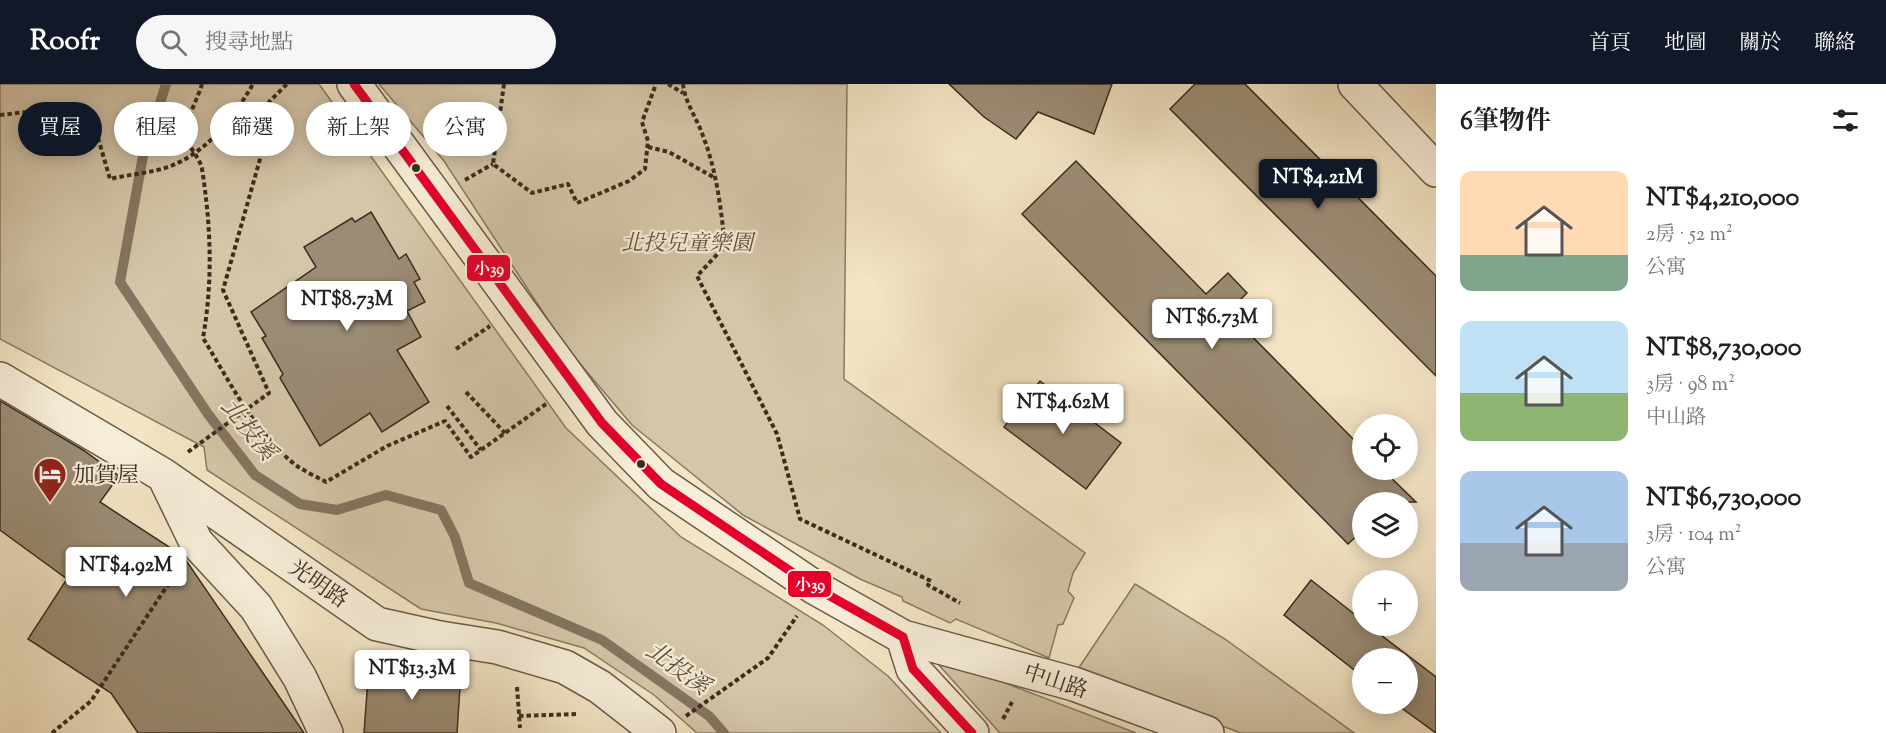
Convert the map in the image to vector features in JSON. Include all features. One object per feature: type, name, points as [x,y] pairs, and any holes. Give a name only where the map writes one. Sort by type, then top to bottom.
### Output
[{"type":"street","name":"中山路","points":[[354,84],[602,423],[661,484],[814,587],[903,637],[1074,684],[1207,733]]},
{"type":"street","points":[[1367,88],[1436,170]]},
{"type":"street","name":"光明路","points":[[0,379],[163,475],[377,624],[505,649],[565,666],[671,725]]},
{"type":"street","points":[[163,475],[196,542],[256,607],[300,678],[326,733]]},
{"type":"street","points":[[903,637],[914,669],[972,733]]},
{"type":"path","points":[[196,102],[202,84]]},
{"type":"path","points":[[198,151],[235,116],[253,84]]},
{"type":"path","points":[[198,444],[269,393],[223,290],[262,152],[269,102],[287,84]]},
{"type":"path","points":[[504,84],[493,164],[532,193],[568,184],[577,203],[630,181],[645,169],[648,147],[642,122],[656,84]]},
{"type":"path","points":[[668,84],[684,93]]},
{"type":"path","points":[[683,84],[684,93],[703,135],[716,178],[725,246],[697,276],[777,434],[800,519],[931,581],[928,585],[960,603]]},
{"type":"path","points":[[0,115],[52,109],[58,125],[94,124],[110,179],[171,166],[192,156]]},
{"type":"path","points":[[648,147],[669,152],[716,178]]},
{"type":"path","points":[[195,156],[201,165],[210,243],[210,294],[203,338],[247,410],[278,448],[298,467],[326,482],[387,446],[445,421],[471,457],[550,401]]},
{"type":"path","points":[[456,349],[493,324]]},
{"type":"path","points":[[466,392],[505,433]]},
{"type":"path","points":[[447,406],[481,450]]},
{"type":"path","points":[[52,733],[91,701],[196,542]]},
{"type":"path","points":[[671,725],[726,690],[768,658],[803,608]]},
{"type":"path","points":[[519,716],[582,714],[600,687]]},
{"type":"green space","points":[[0,84],[319,84],[332,102],[306,102],[306,156],[371,156],[566,428],[681,537],[823,625],[888,676],[941,733],[697,733],[654,695],[584,648],[496,623],[421,609],[207,470],[204,447],[0,339]]},
{"type":"green space","name":"北投兒童樂園","points":[[379,84],[847,84],[844,379],[1085,553],[1073,573],[1068,591],[1074,598],[1063,624],[1058,625],[1049,658],[956,619],[950,623],[903,601],[902,597],[860,579],[743,515],[632,425],[565,346],[440,156],[507,156],[507,102],[423,102],[423,136],[411,122],[411,102],[394,102]]},
{"type":"green space","points":[[1135,584],[1225,639],[1354,733],[1241,733],[1076,672]]},
{"type":"green space","points":[[929,654],[1136,733],[1000,733]]},
{"type":"building","points":[[949,84],[1112,84],[1094,134],[1038,112],[1016,139],[984,117]]},
{"type":"building","points":[[1195,84],[1245,84],[1436,276],[1436,376],[1170,109]]},
{"type":"building","points":[[1076,161],[1206,294],[1228,273],[1247,293],[1228,312],[1352,438],[1352,480],[1393,480],[1406,492],[1352,492],[1352,540],[1348,544],[1022,214]]},
{"type":"building","points":[[371,212],[399,259],[406,254],[420,279],[414,282],[425,302],[407,311],[421,337],[397,350],[429,402],[382,432],[370,413],[320,446],[280,378],[283,374],[262,338],[266,336],[251,312],[316,267],[304,247],[352,218],[355,222]]},
{"type":"building","points":[[1040,381],[1121,443],[1086,489],[1004,427]]},
{"type":"building","points":[[0,401],[83,450],[119,476],[100,502],[183,556],[304,733],[138,733],[111,693],[28,639],[67,579],[0,530]]},
{"type":"building","points":[[1311,580],[1352,612],[1352,636],[1382,636],[1398,648],[1352,648],[1352,668],[1284,615]]},
{"type":"building","points":[[1418,663],[1436,677],[1436,733],[1410,714],[1418,714]]},
{"type":"building","points":[[369,665],[461,672],[457,733],[364,733]]},
{"type":"waterway","name":"北投溪","points":[[166,84],[143,156],[120,282],[208,414],[255,475],[300,504],[337,510],[386,495],[441,510],[455,537],[469,583],[602,640],[709,716],[724,733]]},
{"type":"transit line","name":"小39","points":[[354,84],[602,423],[661,484],[814,587],[903,637],[913,669],[972,733]]},
{"type":"place","name":"加賀屋","points":[[50,503]]}]
